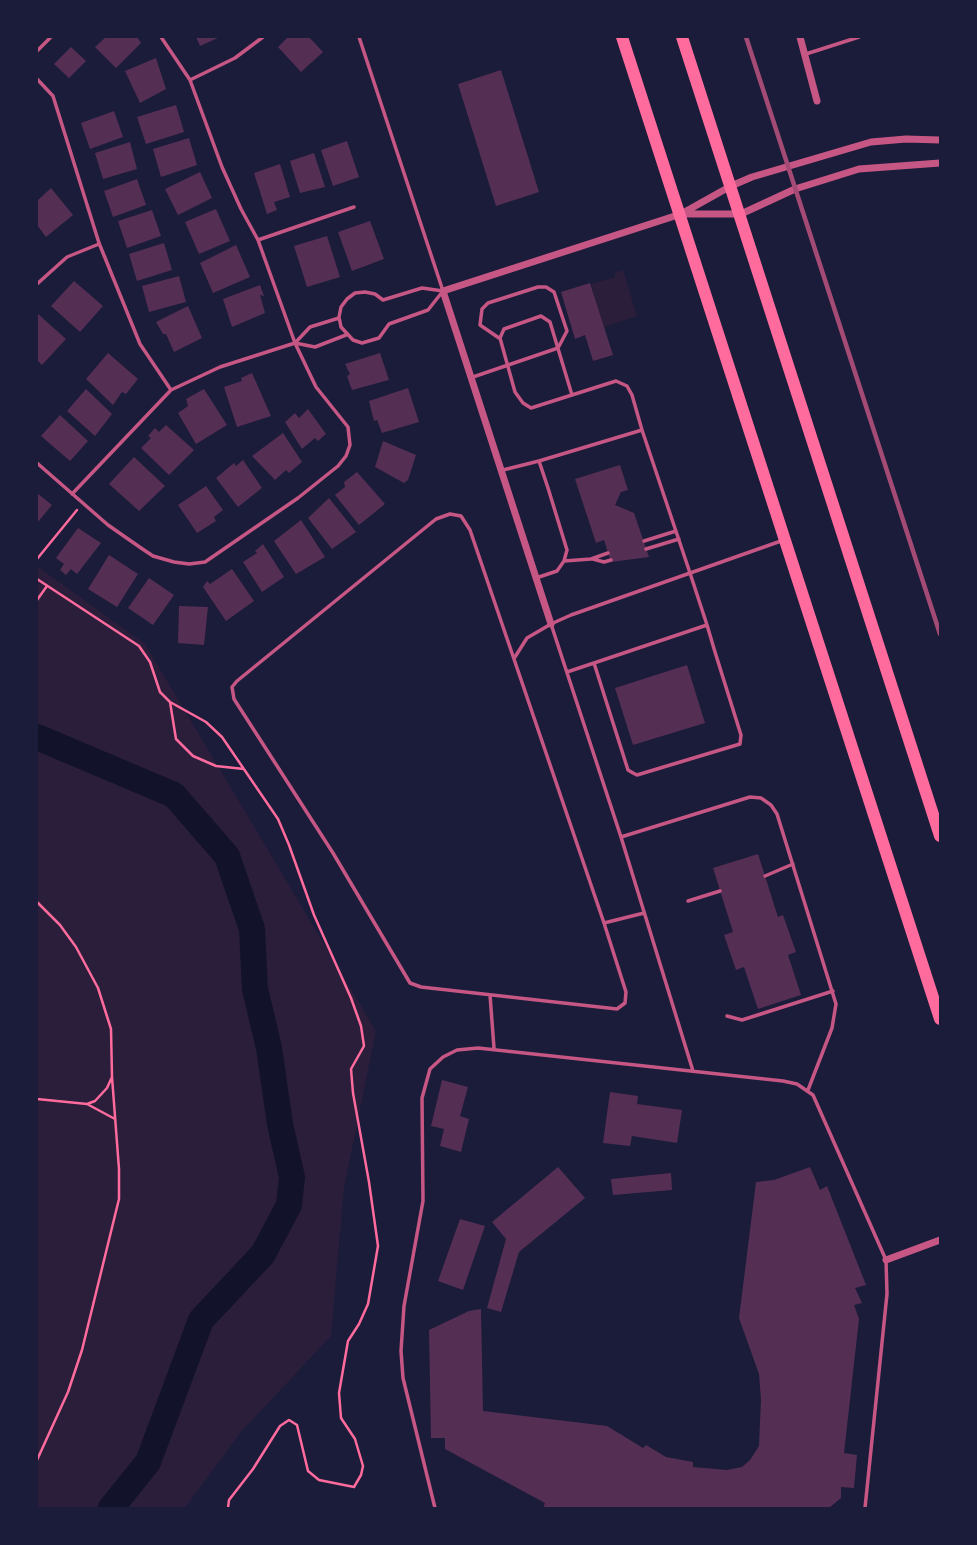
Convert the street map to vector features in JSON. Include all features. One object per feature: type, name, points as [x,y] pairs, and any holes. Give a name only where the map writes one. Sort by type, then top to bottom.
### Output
[{"type":"highway","points":[[622,37],[940,1018]]},
{"type":"highway","points":[[682,37],[940,836]]},
{"type":"street","points":[[800,37],[817,101]]},
{"type":"street","points":[[551,624],[443,291],[681,214],[731,186],[871,142],[940,140]]},
{"type":"street","points":[[681,214],[741,214],[814,182],[859,169],[940,163]]},
{"type":"street","points":[[886,1260],[940,1241]]},
{"type":"lane","points":[[37,51],[51,37]]},
{"type":"lane","points":[[37,463],[108,525],[153,555],[190,564],[205,562],[298,498],[338,466],[346,456],[351,437],[348,427],[316,387],[295,343],[258,240],[222,167],[190,80],[161,37]]},
{"type":"lane","points":[[190,80],[235,58],[263,37]]},
{"type":"lane","points":[[359,37],[443,291]]},
{"type":"lane","points":[[806,54],[859,37]]},
{"type":"lane","points":[[37,79],[53,96],[99,243],[139,344],[171,390]]},
{"type":"lane","points":[[258,240],[354,207]]},
{"type":"lane","points":[[37,284],[67,257],[99,243]]},
{"type":"lane","points":[[471,377],[558,348],[567,331],[554,292],[546,287],[488,303],[482,309],[480,325],[500,338]]},
{"type":"lane","points":[[422,288],[443,291],[428,310],[389,324],[379,338],[362,342],[346,335],[341,327],[341,307],[355,293],[375,294],[383,300],[422,288]]},
{"type":"lane","points":[[572,395],[550,322],[541,316],[504,329],[500,338],[515,392],[531,408],[572,395],[616,381],[627,386],[707,625],[741,735],[740,744],[637,775],[633,773],[628,770],[594,663]]},
{"type":"lane","points":[[295,343],[310,327],[339,318]]},
{"type":"lane","points":[[72,494],[171,390],[220,367],[295,343],[315,346],[346,335]]},
{"type":"lane","points":[[501,471],[642,430]]},
{"type":"lane","points":[[536,578],[557,572],[565,561],[567,550],[539,461]]},
{"type":"lane","points":[[450,514],[461,516],[465,520],[514,657],[604,923],[626,992],[622,1007],[613,1009],[421,987],[410,983],[333,853],[234,699],[232,687],[436,519],[450,514]]},
{"type":"lane","points":[[644,541],[676,531]]},
{"type":"lane","points":[[646,550],[679,539]]},
{"type":"lane","points":[[514,657],[527,638],[551,624],[786,539]]},
{"type":"lane","points":[[565,561],[591,559],[608,553]]},
{"type":"lane","points":[[591,559],[604,562],[611,560]]},
{"type":"lane","points":[[551,624],[621,837],[693,1072]]},
{"type":"lane","points":[[567,672],[707,625]]},
{"type":"lane","points":[[621,837],[750,797],[761,798],[771,805],[777,814],[836,1004],[832,1028],[808,1090]]},
{"type":"lane","points":[[765,876],[793,864]]},
{"type":"lane","points":[[688,901],[720,891]]},
{"type":"lane","points":[[604,923],[644,913]]},
{"type":"lane","points":[[727,1016],[742,1020],[832,991]]},
{"type":"lane","points":[[490,995],[494,1048]]},
{"type":"lane","points":[[435,1508],[403,1378],[401,1351],[404,1306],[423,1201],[422,1098],[430,1069],[443,1057],[457,1050],[494,1048],[783,1081],[808,1090],[813,1095],[886,1260],[887,1294],[865,1508]]},
{"type":"path","points":[[37,559],[83,503]]},
{"type":"path","points":[[37,579],[139,646],[150,662],[160,692],[170,702],[206,722],[222,737],[282,828],[318,925],[359,1019],[364,1046],[351,1069],[378,1247],[368,1304],[348,1341],[339,1394],[341,1418],[355,1439],[363,1466],[361,1475],[354,1487],[319,1480],[309,1471],[297,1425],[289,1420],[280,1426],[253,1469],[238,1486],[229,1500],[228,1508]]},
{"type":"path","points":[[37,600],[47,586]]},
{"type":"path","points":[[170,702],[176,739],[193,756],[216,766],[244,769]]},
{"type":"path","points":[[37,902],[60,925],[76,947],[98,988],[111,1029],[119,1199],[79,1360],[53,1428],[37,1460]]},
{"type":"path","points":[[88,1104],[95,1101],[107,1088],[112,1077]]},
{"type":"path","points":[[37,1099],[88,1104],[115,1119]]},
{"type":"shaded area","points":[[623,270],[637,316],[604,327],[591,284],[615,277],[615,273]]},
{"type":"shaded area","points":[[37,566],[145,644],[376,1031],[344,1188],[331,1336],[241,1432],[185,1508],[37,1508]]},
{"type":"building","points":[[106,37],[137,37],[141,43],[116,68],[95,47]]},
{"type":"building","points":[[196,37],[220,37],[200,46]]},
{"type":"building","points":[[288,37],[309,37],[323,52],[301,72],[278,47]]},
{"type":"building","points":[[71,47],[86,61],[69,78],[54,64]]},
{"type":"building","points":[[156,58],[166,89],[140,103],[125,71]]},
{"type":"building","points":[[501,70],[539,192],[496,206],[458,84]]},
{"type":"building","points":[[176,105],[184,132],[146,144],[137,117]]},
{"type":"building","points":[[114,111],[123,137],[90,149],[81,123]]},
{"type":"building","points":[[189,138],[197,165],[161,177],[153,149]]},
{"type":"building","points":[[347,141],[359,177],[333,186],[321,150]]},
{"type":"building","points":[[130,142],[137,169],[103,179],[95,153]]},
{"type":"building","points":[[314,153],[325,187],[300,193],[290,161]]},
{"type":"building","points":[[280,164],[290,197],[274,202],[277,210],[267,214],[254,173]]},
{"type":"building","points":[[200,172],[212,198],[178,215],[165,189]]},
{"type":"building","points":[[137,179],[146,205],[113,217],[104,191]]},
{"type":"building","points":[[51,188],[73,215],[46,237],[37,225],[37,201]]},
{"type":"building","points":[[216,209],[230,241],[199,254],[185,222]]},
{"type":"building","points":[[152,210],[161,236],[127,248],[118,221]]},
{"type":"building","points":[[370,221],[384,259],[352,271],[338,232]]},
{"type":"building","points":[[327,236],[340,277],[307,287],[294,246]]},
{"type":"building","points":[[164,243],[172,270],[137,281],[129,254]]},
{"type":"building","points":[[236,245],[250,277],[213,293],[200,263]]},
{"type":"building","points":[[179,276],[186,302],[149,312],[142,286]]},
{"type":"building","points":[[74,281],[103,306],[80,332],[51,306]]},
{"type":"building","points":[[590,283],[613,355],[593,361],[585,335],[575,339],[561,292]]},
{"type":"building","points":[[260,285],[265,313],[232,327],[223,299]]},
{"type":"building","points":[[188,306],[202,338],[174,352],[166,334],[163,334],[156,322]]},
{"type":"building","points":[[37,313],[66,339],[42,365],[37,360]]},
{"type":"building","points":[[108,353],[138,379],[126,394],[122,392],[113,405],[86,379]]},
{"type":"building","points":[[380,353],[389,380],[352,390],[347,376],[350,374],[345,364]]},
{"type":"building","points":[[252,373],[271,416],[237,427],[224,387],[242,381],[241,378]]},
{"type":"building","points":[[408,388],[419,422],[382,433],[377,420],[374,421],[369,401]]},
{"type":"building","points":[[86,389],[112,414],[95,436],[67,411]]},
{"type":"building","points":[[204,389],[227,425],[196,444],[178,413],[188,406],[186,399]]},
{"type":"building","points":[[308,409],[326,434],[318,441],[315,438],[302,449],[285,422],[295,413],[299,418]]},
{"type":"building","points":[[60,415],[88,441],[70,461],[41,436]]},
{"type":"building","points":[[166,425],[194,450],[169,475],[141,448],[151,438],[148,436],[155,428],[159,432]]},
{"type":"building","points":[[283,433],[302,462],[289,473],[286,470],[275,480],[252,456]]},
{"type":"building","points":[[383,441],[416,455],[408,480],[404,483],[375,467]]},
{"type":"building","points":[[134,457],[165,486],[139,511],[109,484]]},
{"type":"building","points":[[243,460],[262,488],[238,507],[216,478],[234,463],[236,466]]},
{"type":"building","points":[[620,465],[628,490],[621,492],[615,505],[634,513],[649,557],[611,562],[604,540],[596,543],[575,479]]},
{"type":"building","points":[[357,472],[385,504],[359,525],[335,495],[345,487],[344,482]]},
{"type":"building","points":[[206,486],[223,510],[214,517],[216,521],[197,533],[178,505]]},
{"type":"building","points":[[37,493],[52,505],[37,523]]},
{"type":"building","points":[[329,498],[356,532],[332,549],[308,518]]},
{"type":"building","points":[[301,520],[325,557],[296,574],[274,541]]},
{"type":"building","points":[[78,528],[101,543],[77,574],[71,569],[66,575],[60,570],[64,564],[56,558]]},
{"type":"building","points":[[263,544],[284,577],[262,592],[243,562],[257,553],[255,551]]},
{"type":"building","points":[[109,555],[138,574],[117,607],[88,589]]},
{"type":"building","points":[[232,569],[254,601],[226,621],[203,587],[207,581],[210,584]]},
{"type":"building","points":[[149,578],[174,595],[153,625],[128,608]]},
{"type":"building","points":[[179,606],[208,607],[204,645],[178,643]]},
{"type":"building","points":[[687,665],[705,723],[633,745],[615,688]]},
{"type":"building","points":[[758,854],[778,917],[783,915],[796,952],[788,955],[801,995],[758,1009],[744,967],[736,970],[724,935],[733,932],[713,868]]},
{"type":"building","points":[[442,1080],[468,1087],[460,1116],[469,1119],[461,1152],[440,1146],[444,1129],[431,1126]]},
{"type":"building","points":[[610,1092],[638,1096],[637,1104],[682,1110],[677,1143],[632,1136],[630,1146],[603,1143]]},
{"type":"building","points":[[558,1167],[585,1198],[519,1252],[501,1312],[487,1308],[506,1239],[492,1222]]},
{"type":"building","points":[[810,1167],[820,1190],[827,1186],[866,1285],[855,1288],[862,1303],[854,1305],[859,1319],[844,1453],[857,1455],[854,1488],[841,1487],[841,1498],[829,1508],[543,1508],[545,1503],[445,1449],[445,1438],[431,1438],[429,1330],[469,1311],[481,1309],[483,1411],[607,1426],[643,1448],[646,1445],[666,1457],[693,1462],[693,1467],[727,1470],[742,1467],[759,1446],[759,1374],[739,1318],[756,1182],[774,1180]]},
{"type":"building","points":[[671,1173],[672,1190],[613,1195],[611,1179]]},
{"type":"building","points":[[460,1219],[485,1226],[463,1290],[438,1281]]},
{"type":"waterway","points":[[37,737],[174,795],[227,856],[252,929],[255,989],[269,1048],[280,1124],[292,1177],[289,1205],[263,1254],[201,1320],[148,1462],[111,1508]]},
{"type":"railway","points":[[746,37],[940,634]]}]
